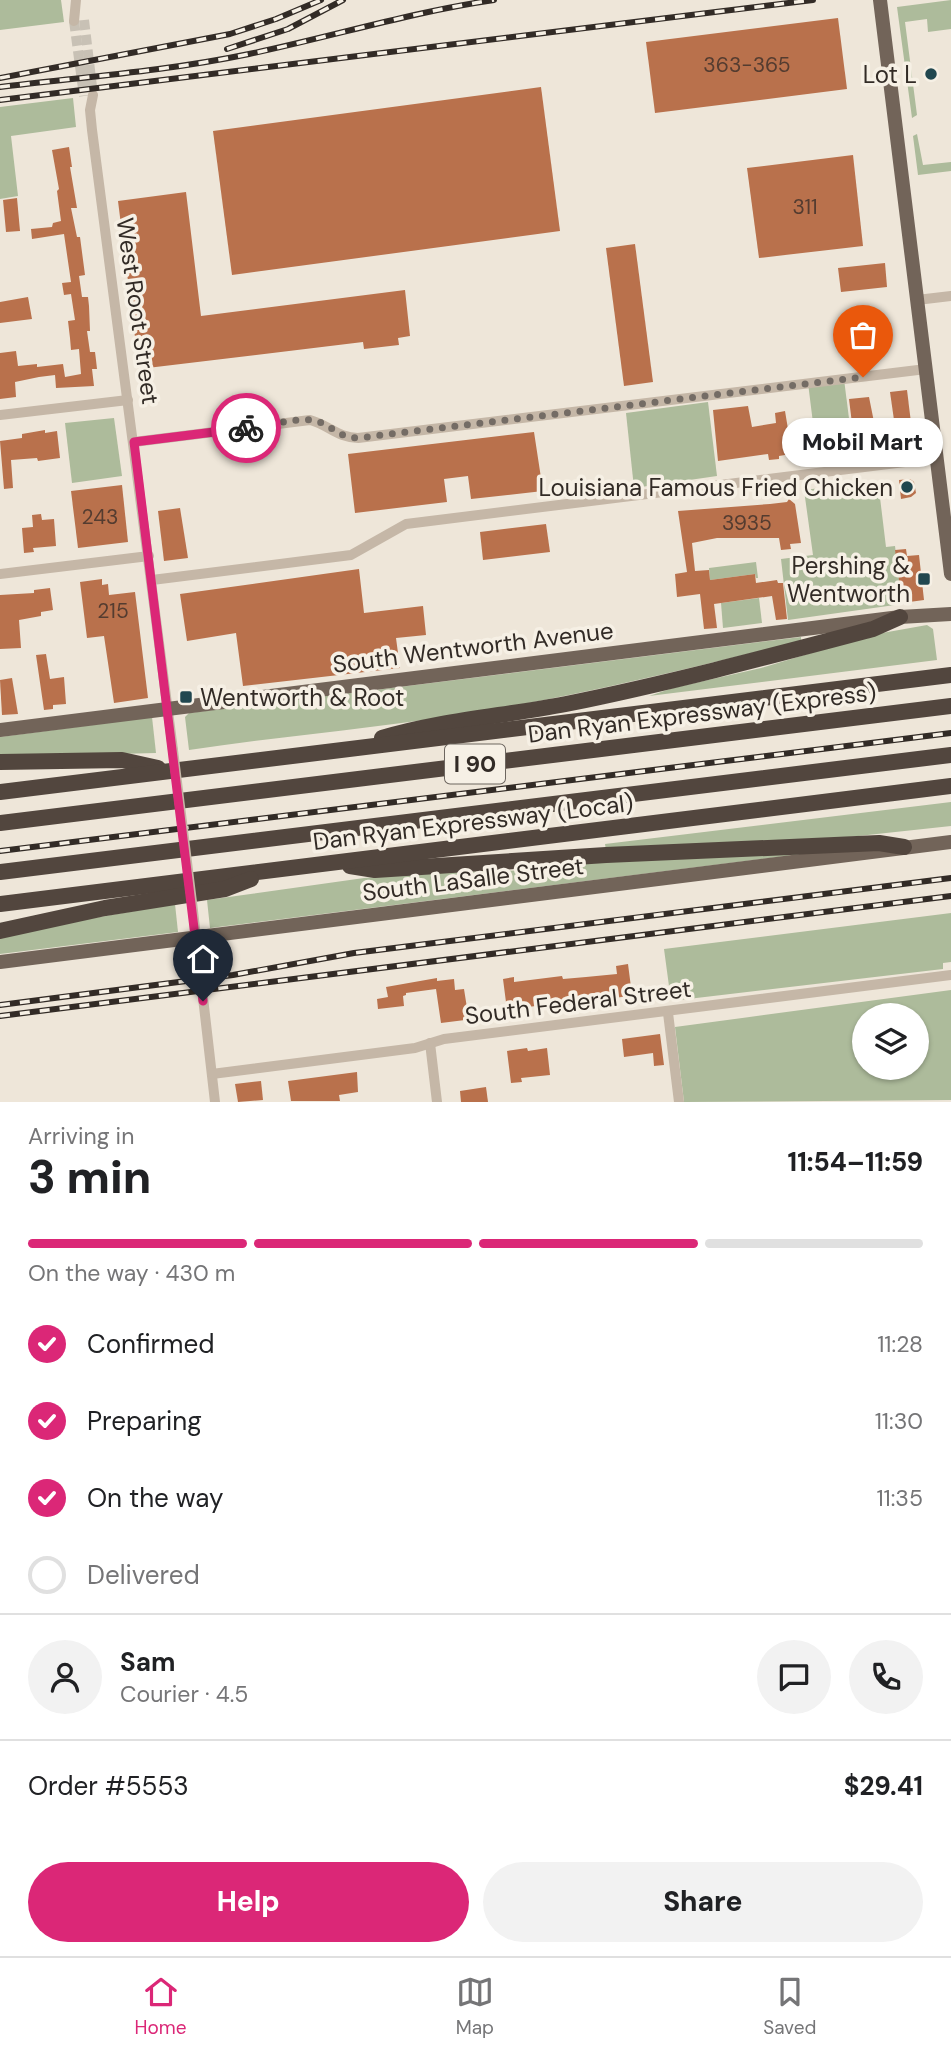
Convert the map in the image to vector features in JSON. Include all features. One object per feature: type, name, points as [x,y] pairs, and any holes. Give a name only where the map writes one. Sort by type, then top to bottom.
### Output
[{"type":"highway","points":[[335,752],[413,729],[564,704],[695,676],[873,629],[900,617]]},
{"type":"highway","name":"I 90","points":[[0,792],[951,675]]},
{"type":"highway","name":"Dan Ryan Expressway (Express)","points":[[0,823],[951,706]]},
{"type":"highway","name":"I 90","points":[[0,872],[951,755]]},
{"type":"highway","points":[[0,762],[122,760],[171,771]]},
{"type":"highway","name":"Dan Ryan Expressway (Local)","points":[[0,904],[951,786]]},
{"type":"highway","points":[[327,863],[375,870],[726,849],[879,843],[904,847]]},
{"type":"highway","points":[[0,931],[105,908],[225,889],[279,869]]},
{"type":"main road","points":[[880,0],[951,574]]},
{"type":"main road","name":"South Wentworth Avenue","points":[[0,730],[900,617],[951,614]]},
{"type":"main road","name":"South LaSalle Street","points":[[0,962],[951,842]]},
{"type":"street","points":[[77,3],[79,20]]},
{"type":"street","name":"West Root Street","points":[[88,96],[149,556],[215,1102]]},
{"type":"street","points":[[917,300],[951,296]]},
{"type":"street","points":[[134,442],[310,420],[323,423],[345,438],[358,438],[926,369]]},
{"type":"street","points":[[0,415],[128,400]]},
{"type":"street","points":[[152,580],[351,555],[406,524],[937,458]]},
{"type":"street","points":[[0,574],[149,556]]},
{"type":"street","name":"South Federal Street","points":[[212,1074],[415,1048],[444,1039],[668,1013],[951,975]]},
{"type":"street","points":[[668,1013],[679,1102]]},
{"type":"street","points":[[430,1043],[437,1102]]},
{"type":"green space","points":[[0,0],[61,0],[64,22],[0,30]]},
{"type":"green space","points":[[951,0],[951,29],[928,32],[927,19],[905,22],[917,115],[912,118],[897,7]]},
{"type":"green space","points":[[73,98],[76,127],[11,136],[18,196],[0,199],[0,107]]},
{"type":"green space","points":[[917,134],[923,165],[951,162],[951,171],[918,175],[913,136]]},
{"type":"green space","points":[[844,379],[854,458],[818,463],[808,383]]},
{"type":"green space","points":[[708,402],[717,476],[634,488],[626,413]]},
{"type":"green space","points":[[114,418],[122,476],[72,483],[65,423]]},
{"type":"green space","points":[[878,481],[886,547],[895,546],[902,604],[788,620],[781,559],[813,555],[804,490]]},
{"type":"green space","points":[[756,562],[758,578],[755,574],[710,580],[709,568]]},
{"type":"green space","points":[[759,598],[762,623],[723,628],[721,603]]},
{"type":"green space","points":[[927,625],[933,629],[937,660],[649,696],[761,668],[871,635]]},
{"type":"green space","points":[[801,637],[801,641],[724,660],[529,703],[415,721],[189,750],[185,717],[189,713]]},
{"type":"green space","points":[[152,717],[156,753],[0,757],[0,737]]},
{"type":"green space","points":[[951,802],[951,826],[849,837],[606,850],[605,844]]},
{"type":"green space","points":[[803,852],[210,928],[207,900],[364,878],[421,873],[542,870],[592,862]]},
{"type":"green space","points":[[175,904],[178,932],[0,954],[0,938],[76,921]]},
{"type":"green space","points":[[951,913],[951,962],[943,963],[943,969],[671,1001],[664,949]]},
{"type":"green space","points":[[951,990],[951,1100],[684,1102],[675,1027],[852,1003],[852,1080],[929,1080],[929,1003],[854,1003]]},
{"type":"building","points":[[838,18],[847,89],[655,113],[646,42]]},
{"type":"building","points":[[541,87],[560,231],[232,275],[213,131]]},
{"type":"building","points":[[69,147],[77,208],[71,208],[77,237],[80,237],[85,275],[79,276],[82,297],[88,297],[90,331],[87,331],[90,352],[95,352],[97,369],[92,369],[94,386],[56,388],[55,375],[39,377],[15,382],[16,397],[0,399],[0,353],[16,351],[18,366],[63,364],[65,377],[81,374],[79,349],[71,350],[68,321],[75,320],[71,294],[64,295],[62,283],[71,282],[64,234],[32,239],[31,229],[52,227],[53,223],[61,221],[52,150]]},
{"type":"building","points":[[853,155],[863,246],[759,258],[747,168]]},
{"type":"building","points":[[186,192],[201,316],[405,290],[410,336],[398,338],[399,345],[364,349],[363,342],[139,369],[118,201]]},
{"type":"building","points":[[17,198],[20,231],[6,232],[3,200]]},
{"type":"building","points":[[635,244],[653,382],[624,386],[606,248]]},
{"type":"building","points":[[885,263],[887,287],[841,292],[838,268]]},
{"type":"building","points":[[28,297],[32,319],[0,323],[0,302]]},
{"type":"building","points":[[907,390],[913,439],[897,441],[890,392]]},
{"type":"building","points":[[869,397],[875,427],[872,428],[874,446],[855,448],[849,399]]},
{"type":"building","points":[[748,406],[752,427],[776,423],[775,413],[785,411],[788,429],[811,426],[814,450],[779,456],[779,459],[769,460],[768,454],[718,461],[713,410]]},
{"type":"building","points":[[45,430],[45,433],[57,431],[60,458],[38,461],[37,458],[11,460],[13,488],[4,489],[0,441],[22,438],[22,434]]},
{"type":"building","points":[[534,432],[543,491],[471,499],[468,476],[444,479],[447,502],[355,513],[348,454]]},
{"type":"building","name":"Louisiana Famous Fried Chicken","points":[[910,479],[914,482],[916,493],[901,499],[899,480]]},
{"type":"building","points":[[122,485],[128,542],[78,548],[71,491]]},
{"type":"building","points":[[789,499],[795,504],[801,543],[790,544],[791,549],[781,550],[779,538],[717,538],[692,543],[695,571],[709,570],[710,580],[755,574],[756,583],[777,580],[778,583],[783,583],[787,619],[776,620],[772,596],[714,604],[717,628],[704,629],[700,594],[677,597],[675,574],[687,572],[678,511],[770,504],[787,502]]},
{"type":"building","points":[[180,508],[188,558],[164,561],[158,511]]},
{"type":"building","points":[[41,514],[42,520],[54,519],[56,546],[33,548],[34,552],[24,553],[22,528],[33,527],[32,515]]},
{"type":"building","points":[[546,524],[550,552],[483,560],[480,532]]},
{"type":"building","points":[[906,549],[907,556],[919,555],[924,600],[902,603],[895,550]]},
{"type":"building","points":[[359,569],[364,613],[423,606],[426,635],[396,638],[400,668],[243,686],[236,633],[187,641],[180,594]]},
{"type":"building","points":[[102,579],[102,585],[108,584],[109,595],[135,592],[148,698],[114,703],[104,636],[87,638],[80,582]]},
{"type":"building","points":[[50,588],[53,610],[41,612],[41,616],[19,620],[21,648],[0,649],[0,595],[34,593],[34,590]]},
{"type":"building","points":[[46,654],[50,679],[64,677],[66,704],[53,705],[53,709],[44,710],[36,655]]},
{"type":"building","points":[[12,678],[18,714],[2,715],[0,680]]},
{"type":"building","points":[[628,964],[632,995],[589,1003],[565,1005],[565,1002],[507,1010],[503,979],[514,977],[514,982],[562,976],[563,979],[617,974],[616,966]]},
{"type":"building","points":[[437,978],[437,981],[454,979],[455,990],[464,989],[467,1008],[471,1007],[473,1019],[441,1023],[436,989],[406,993],[403,996],[404,1006],[378,1009],[377,999],[388,997],[386,987]]},
{"type":"building","points":[[660,1034],[664,1065],[654,1066],[653,1053],[624,1057],[622,1039]]},
{"type":"building","points":[[527,1048],[528,1051],[547,1048],[550,1075],[521,1078],[522,1082],[511,1083],[507,1051]]},
{"type":"building","points":[[357,1072],[358,1092],[339,1095],[340,1101],[291,1101],[288,1081]]},
{"type":"building","points":[[261,1081],[263,1100],[238,1102],[235,1084]]},
{"type":"building","points":[[486,1087],[488,1102],[461,1102],[460,1091]]},
{"type":"tunnel","points":[[84,20],[93,95]]},
{"type":"tunnel","points":[[74,21],[84,96]]},
{"type":"railway","points":[[0,78],[230,34],[321,0]]},
{"type":"railway","points":[[227,49],[288,29],[343,0]]},
{"type":"railway","points":[[0,87],[218,60],[432,11],[494,0]]},
{"type":"railway","points":[[0,100],[813,0]]},
{"type":"railway","points":[[0,851],[951,733]]},
{"type":"railway","points":[[0,1005],[233,975],[354,953],[951,878]]},
{"type":"railway","points":[[0,1016],[951,896]]},
{"type":"way so far","points":[[246,428],[310,420],[323,423],[345,438],[358,438],[863,377]]},
{"type":"place","name":"Lot L","points":[[931,74]]},
{"type":"place","name":"Mobil Mart","points":[[863,377]]},
{"type":"place","name":"Louisiana Famous Fried Chicken","points":[[907,487]]},
{"type":"place","name":"Pershing & Wentworth","points":[[924,579]]},
{"type":"place","name":"Wentworth & Root","points":[[186,697]]},
{"type":"route","points":[[203,1001],[134,442],[246,428]]}]
